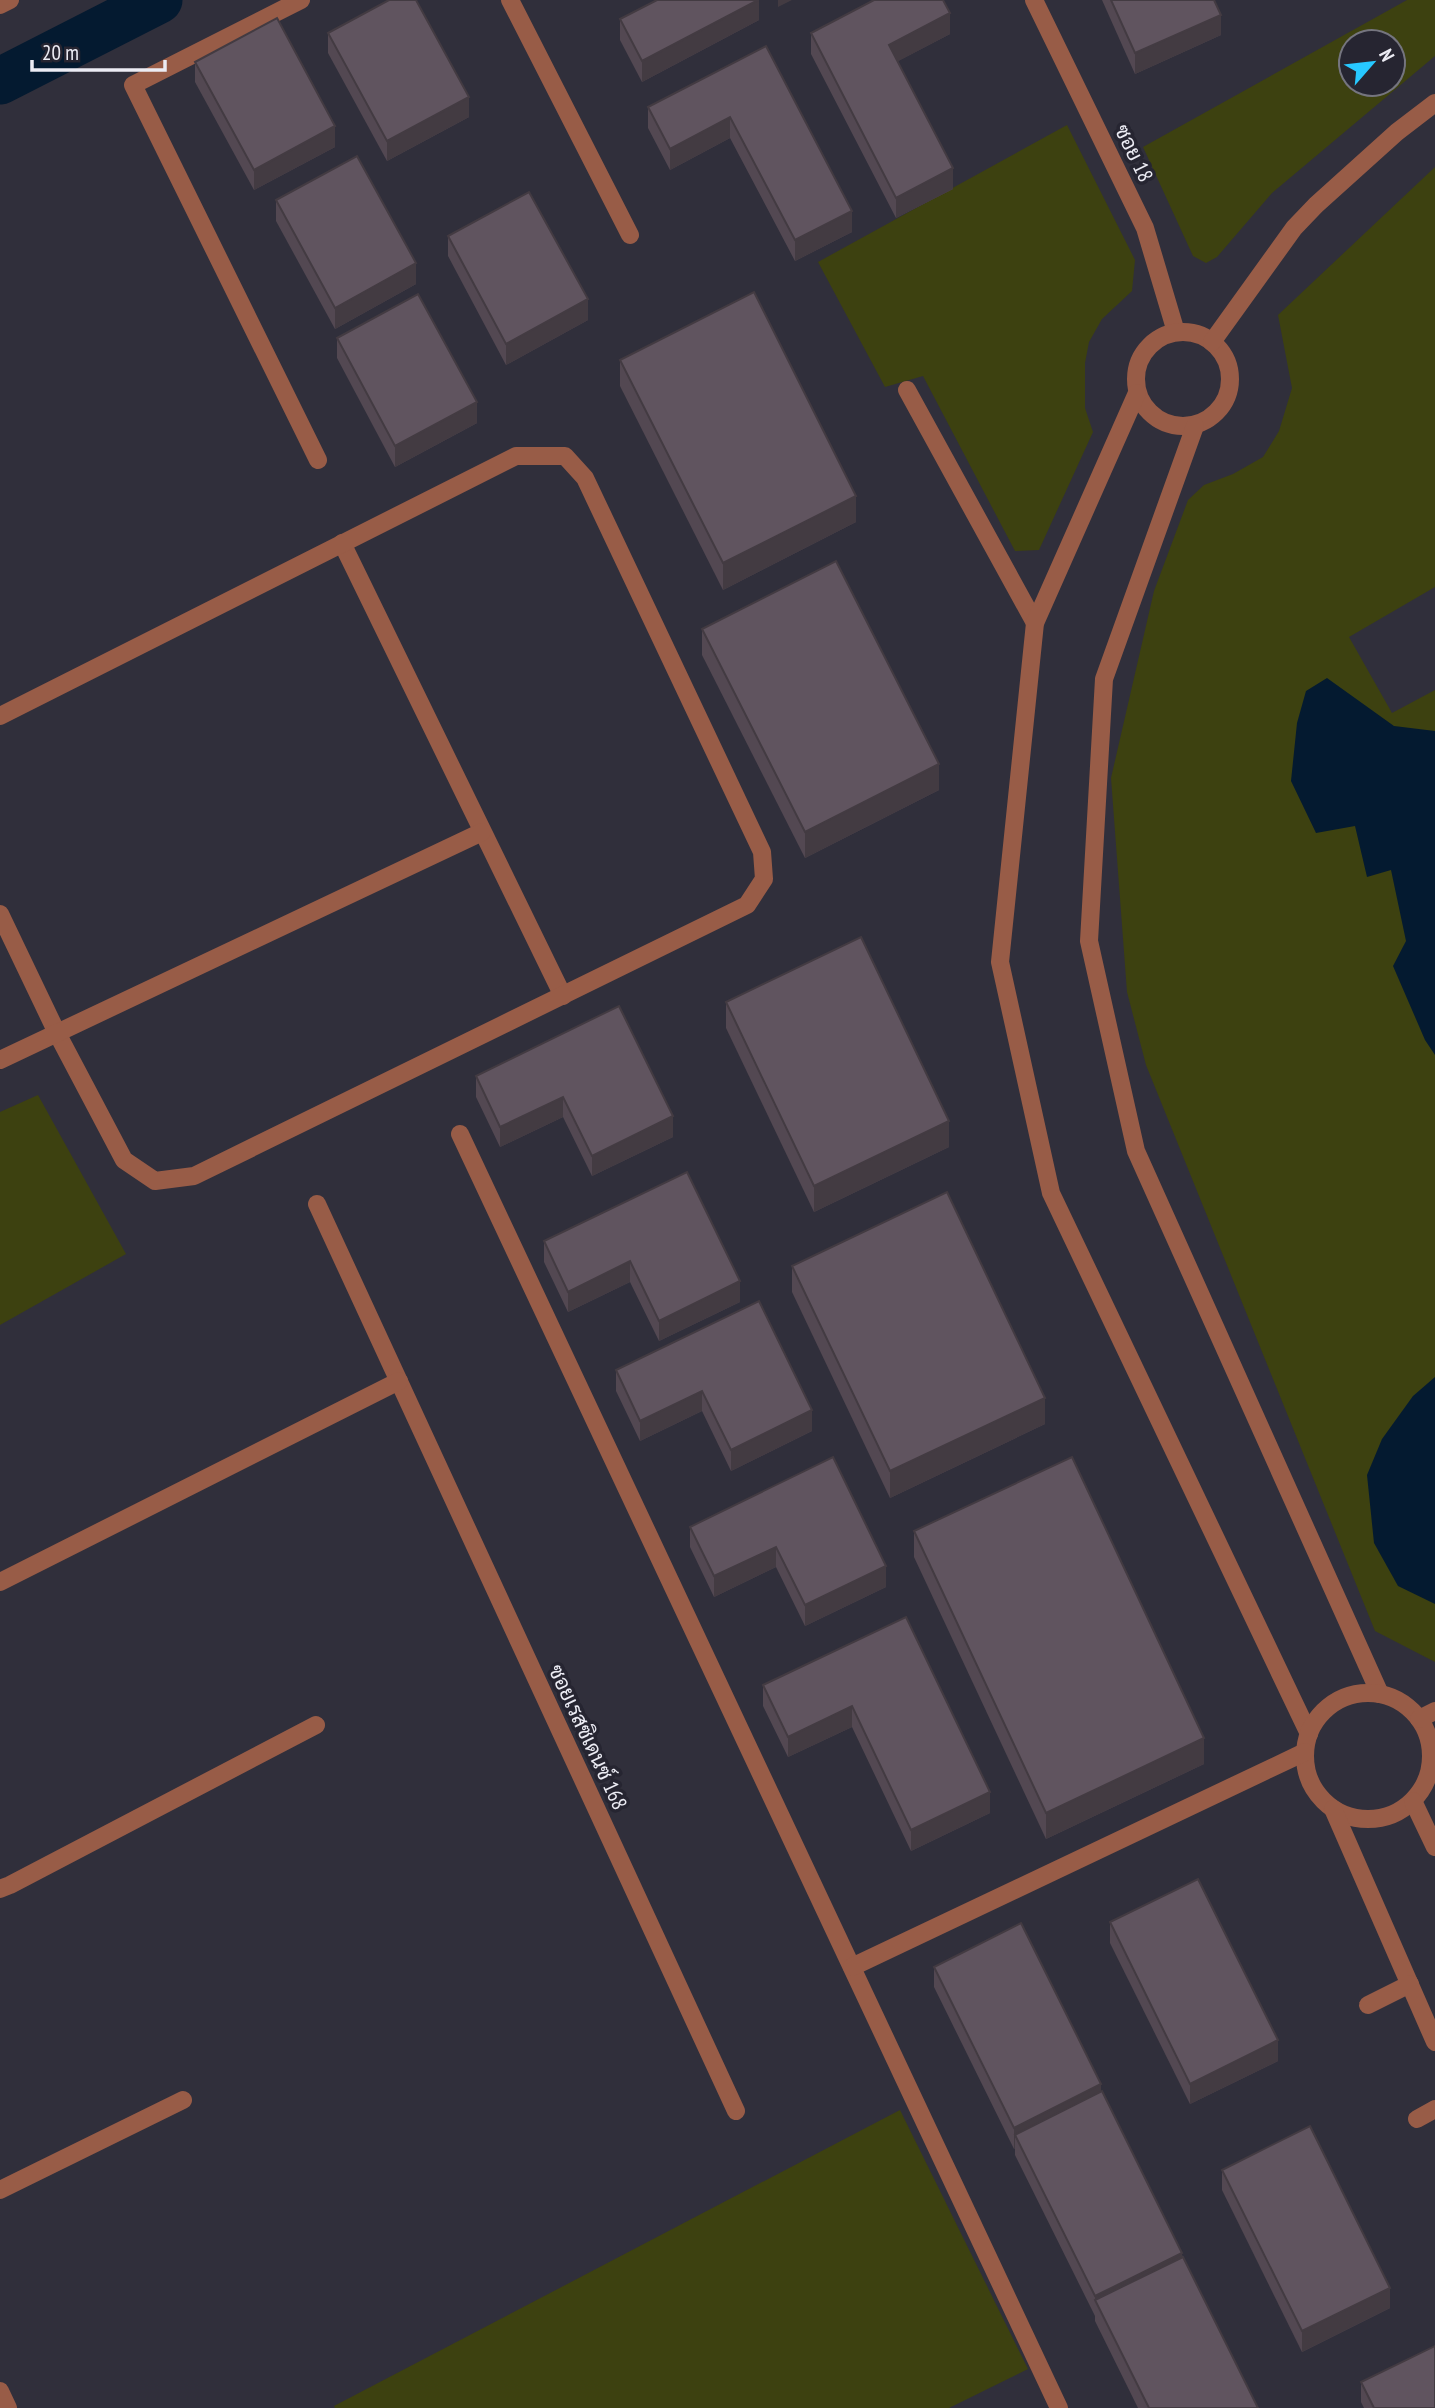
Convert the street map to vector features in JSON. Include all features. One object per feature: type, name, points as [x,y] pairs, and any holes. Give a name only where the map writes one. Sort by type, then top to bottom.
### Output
[{"type":"street","points":[[0,5],[10,0]]},
{"type":"street","points":[[302,0],[133,85],[318,460]]},
{"type":"street","points":[[510,0],[630,235]]},
{"type":"street","name":"ซอย 18","points":[[1034,0],[1145,228],[1175,332]]},
{"type":"street","points":[[1212,342],[1294,228],[1387,141],[1435,103]]},
{"type":"street","points":[[1137,393],[1145,408],[1166,424],[1195,426],[1209,420],[1220,410],[1231,382],[1229,367],[1223,353],[1212,342],[1189,332],[1175,332],[1160,338],[1147,348],[1137,370],[1137,393],[1035,623],[1000,962],[1051,1194],[1309,1734]]},
{"type":"street","points":[[907,390],[1035,623]]},
{"type":"street","points":[[1195,426],[1104,680],[1089,941],[1136,1151],[1380,1694]]},
{"type":"street","points":[[0,716],[516,456],[565,456],[585,478],[762,852],[764,879],[747,905],[194,1176],[155,1181],[124,1160],[57,1033],[0,914]]},
{"type":"street","points":[[342,543],[562,996]]},
{"type":"street","points":[[0,1060],[482,832]]},
{"type":"street","points":[[460,1134],[1059,2408]]},
{"type":"street","name":"ซอยเรสซิเดนซ์ 168","points":[[317,1204],[736,2111]]},
{"type":"street","points":[[0,1582],[399,1381]]},
{"type":"street","points":[[1362,1693],[1380,1694],[1427,1715],[1431,1751],[1430,1783],[1413,1801],[1395,1814],[1375,1819],[1353,1818],[1333,1809],[1317,1794],[1307,1774],[1305,1752],[1309,1734],[1317,1718],[1329,1706],[1345,1697],[1362,1693]]},
{"type":"street","points":[[0,1889],[316,1725]]},
{"type":"street","points":[[852,1967],[1305,1752]]},
{"type":"street","points":[[1413,1801],[1435,1847]]},
{"type":"street","points":[[1333,1809],[1435,2042]]},
{"type":"street","points":[[1368,2005],[1410,1984]]},
{"type":"street","points":[[0,2190],[183,2100]]},
{"type":"street","points":[[1417,2119],[1435,2109]]},
{"type":"street","points":[[0,2391],[8,2408]]},
{"type":"green space","points":[[1407,0],[1435,0],[1435,56],[1407,80],[1407,28],[1357,28]]},
{"type":"green space","points":[[1337,39],[1337,98],[1385,98],[1272,193],[1217,257],[1206,263],[1193,256],[1143,147]]},
{"type":"green space","points":[[1067,125],[1135,260],[1132,291],[1102,319],[1089,342],[1085,363],[1085,408],[1093,432],[1039,550],[1015,551],[923,376],[885,387],[818,262]]},
{"type":"green space","points":[[1435,167],[1435,587],[1349,637],[1392,713],[1435,690],[1435,1662],[1375,1631],[1146,1065],[1127,992],[1111,778],[1154,591],[1188,500],[1204,485],[1233,474],[1263,457],[1279,431],[1292,388],[1278,315]]},
{"type":"green space","points":[[38,1095],[126,1254],[0,1325],[0,1112]]},
{"type":"green space","points":[[900,2110],[1028,2369],[949,2408],[335,2408],[334,2406]]},
{"type":"water","points":[[1327,678],[1394,726],[1435,731],[1435,1055],[1425,1040],[1393,966],[1406,941],[1391,870],[1367,877],[1355,826],[1316,833],[1291,781],[1297,723],[1306,691]]},
{"type":"water","points":[[1435,1377],[1435,1604],[1398,1586],[1374,1543],[1367,1475],[1382,1439],[1413,1396]]},
{"type":"building","points":[[389,0],[416,0],[469,97],[387,141],[328,33]]},
{"type":"building","points":[[657,0],[758,0],[642,61],[620,19]]},
{"type":"building","points":[[874,0],[943,0],[950,13],[889,45],[953,168],[896,198],[811,33]]},
{"type":"building","points":[[1111,0],[1214,0],[1221,15],[1135,53]]},
{"type":"building","points":[[277,18],[335,126],[254,170],[195,62]]},
{"type":"building","points":[[766,46],[852,211],[795,240],[730,117],[670,149],[648,107]]},
{"type":"building","points":[[357,156],[416,263],[335,308],[276,200]]},
{"type":"building","points":[[529,192],[588,299],[506,344],[448,236]]},
{"type":"building","points":[[754,292],[856,496],[723,563],[620,360]]},
{"type":"building","points":[[418,294],[477,402],[395,446],[337,338]]},
{"type":"building","points":[[836,561],[939,764],[805,832],[702,629]]},
{"type":"building","points":[[861,937],[949,1121],[814,1186],[726,1002]]},
{"type":"building","points":[[619,1006],[673,1116],[592,1156],[563,1097],[500,1127],[476,1076]]},
{"type":"building","points":[[687,1172],[740,1281],[659,1321],[630,1261],[568,1292],[544,1241]]},
{"type":"building","points":[[947,1192],[1045,1398],[890,1471],[792,1266]]},
{"type":"building","points":[[759,1301],[812,1410],[731,1450],[702,1391],[640,1421],[616,1370]]},
{"type":"building","points":[[833,1457],[886,1566],[805,1605],[776,1547],[714,1576],[690,1527]]},
{"type":"building","points":[[1072,1457],[1204,1738],[1046,1813],[914,1531]]},
{"type":"building","points":[[906,1617],[990,1792],[911,1830],[852,1706],[788,1737],[763,1685]]},
{"type":"building","points":[[1198,1879],[1278,2040],[1190,2084],[1110,1922]]},
{"type":"building","points":[[1021,1923],[1101,2084],[1014,2128],[934,1967]]},
{"type":"building","points":[[1102,2091],[1182,2253],[1095,2296],[1015,2135]]},
{"type":"building","points":[[1310,2126],[1390,2288],[1302,2331],[1222,2170]]},
{"type":"building","points":[[1183,2257],[1258,2408],[1149,2408],[1095,2300]]},
{"type":"building","points":[[1435,2346],[1435,2408],[1374,2408],[1361,2382]]},
{"type":"waterway","points":[[0,81],[159,0]]}]
